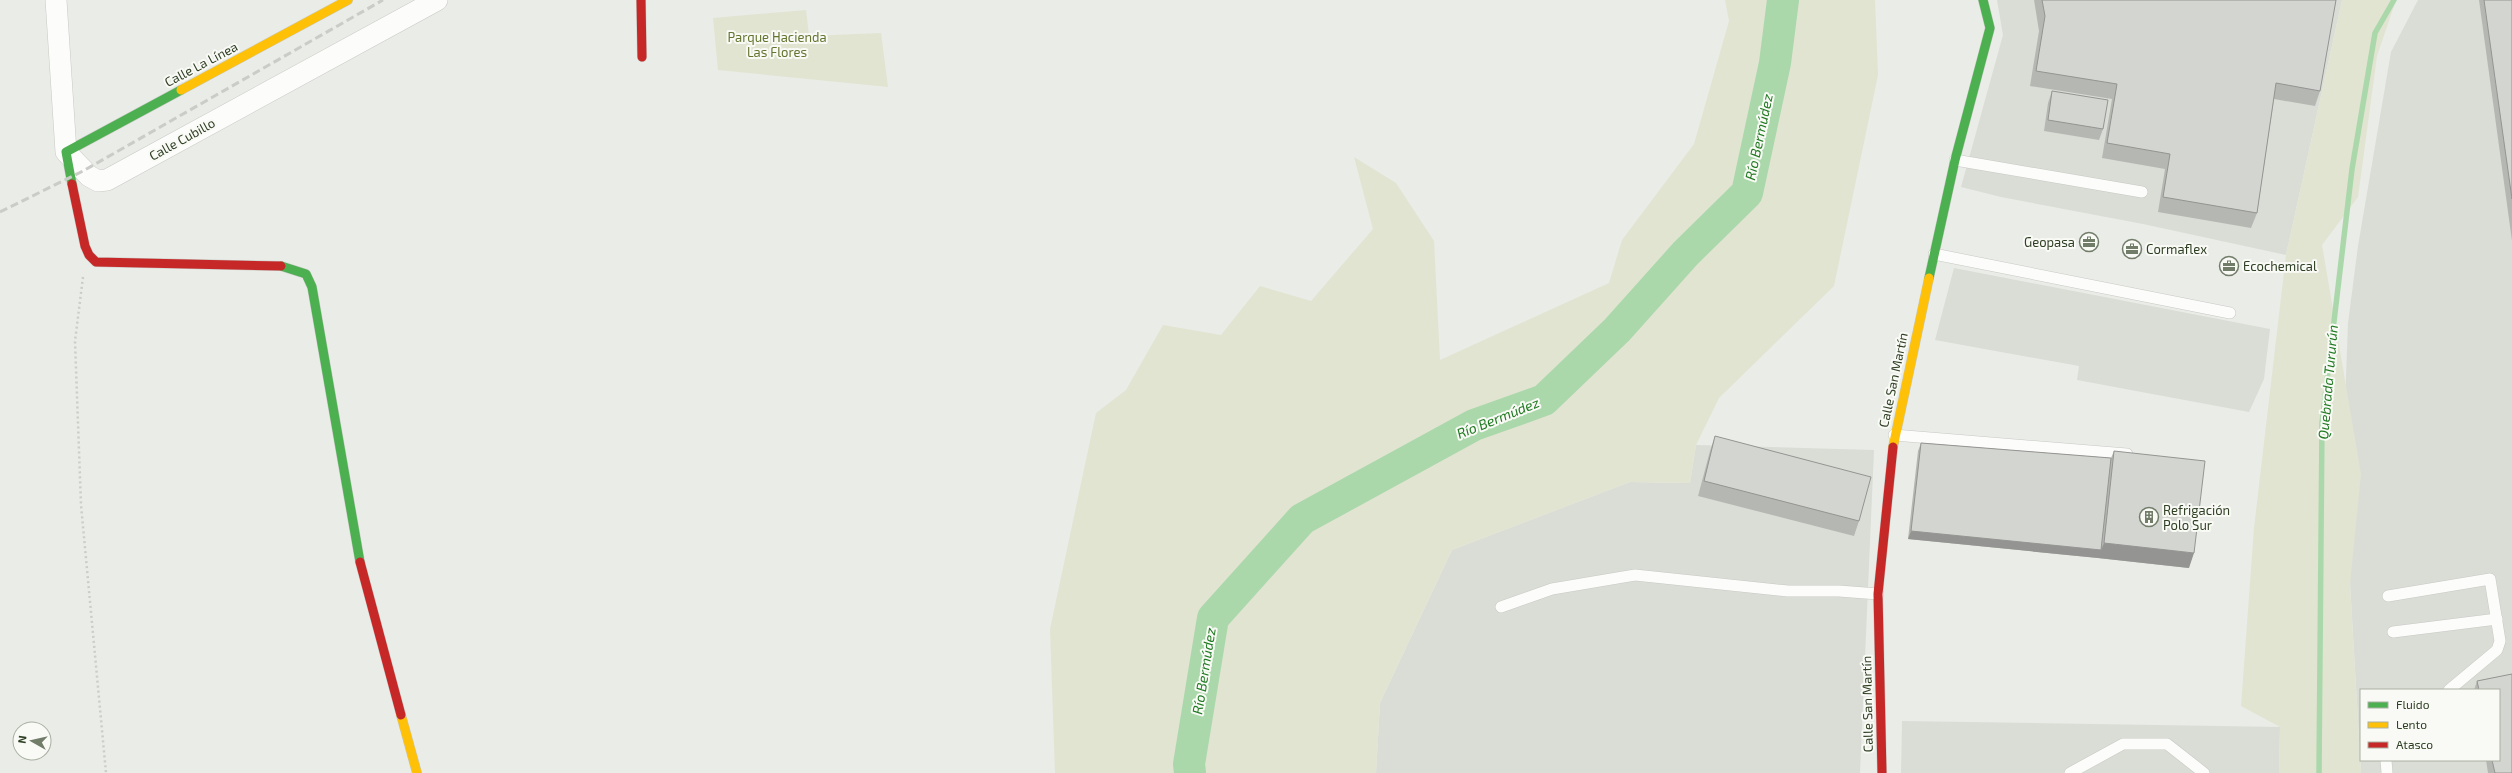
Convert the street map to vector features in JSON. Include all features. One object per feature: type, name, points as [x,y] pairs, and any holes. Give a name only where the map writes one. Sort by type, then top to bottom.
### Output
[{"type":"street","points":[[56,0],[66,152],[86,246],[91,259],[106,264],[285,266],[306,274],[312,287],[361,570],[417,773]]},
{"type":"street","name":"Calle La Línea","points":[[66,152],[348,0]]},
{"type":"street","name":"Calle Cubillo","points":[[66,152],[89,176],[98,181],[107,180],[437,0]]},
{"type":"street","points":[[641,0],[642,57]]},
{"type":"street","name":"Calle San Martín","points":[[1882,773],[1878,594],[1894,435],[1955,160],[1990,28],[1983,0]]},
{"type":"lane","points":[[1955,160],[2142,192]]},
{"type":"lane","points":[[1934,254],[2230,313]]},
{"type":"lane","points":[[1894,435],[2141,456]]},
{"type":"lane","points":[[1501,607],[1552,589],[1635,575],[1788,591],[1838,591],[1878,594]]},
{"type":"lane","points":[[2388,596],[2490,579],[2500,641],[2497,650],[2450,689]]},
{"type":"lane","points":[[2393,632],[2497,619]]},
{"type":"lane","points":[[2070,773],[2123,744],[2167,744],[2204,773]]},
{"type":"lane","points":[[2386,761],[2387,773]]},
{"type":"path","points":[[91,259],[84,272],[75,341],[81,505],[106,773]]},
{"type":"shaded area","points":[[1997,0],[2342,0],[2286,255],[2143,224],[2001,197],[1961,187],[2003,35]]},
{"type":"shaded area","points":[[2418,0],[2512,0],[2512,773],[2361,773],[2360,761],[2500,761],[2500,689],[2360,689],[2360,756],[2343,461],[2348,323],[2358,246],[2391,52]]},
{"type":"shaded area","points":[[1954,268],[2270,329],[2264,379],[2249,412],[2077,380],[2079,366],[1935,340]]},
{"type":"shaded area","points":[[1696,445],[1874,450],[1860,773],[1376,773],[1380,703],[1452,550],[1630,482],[1690,483]]},
{"type":"shaded area","points":[[1902,721],[2280,727],[2279,773],[1901,773]]},
{"type":"green space","points":[[1725,0],[1875,0],[1878,75],[1834,286],[1719,398],[1696,445],[1690,483],[1630,482],[1452,550],[1380,703],[1376,773],[1055,773],[1050,629],[1096,413],[1126,390],[1163,325],[1221,335],[1260,286],[1311,301],[1373,229],[1354,157],[1396,183],[1434,241],[1440,360],[1609,283],[1622,240],[1694,144],[1729,21]]},
{"type":"green space","points":[[2342,0],[2396,0],[2377,56],[2358,197],[2322,245],[2361,474],[2350,585],[2361,773],[2279,773],[2280,727],[2241,706],[2254,528],[2286,255]]},
{"type":"green space","name":"Parque Hacienda Las Flores","points":[[806,10],[809,36],[881,33],[888,87],[718,70],[713,18]]},
{"type":"building","points":[[2042,0],[2336,0],[2320,91],[2276,83],[2257,213],[2163,197],[2170,154],[2107,143],[2117,84],[2036,71],[2045,16]]},
{"type":"building","points":[[2484,0],[2512,0],[2512,199]]},
{"type":"building","points":[[2052,91],[2108,100],[2103,129],[2048,120]]},
{"type":"building","points":[[1715,436],[1871,477],[1859,521],[1704,481]]},
{"type":"building","points":[[1921,443],[2111,458],[2101,550],[1911,531]]},
{"type":"building","name":"Refrigación Polo Sur","points":[[2114,451],[2205,461],[2194,553],[2104,543]]},
{"type":"building","points":[[2512,674],[2512,773],[2495,773],[2492,761],[2500,761],[2500,689],[2479,689],[2477,681]]},
{"type":"waterway","name":"Río Bermúdez","points":[[1190,773],[1189,764],[1213,618],[1302,519],[1474,425],[1544,400],[1617,330],[1685,254],[1747,193],[1775,63],[1783,0]]},
{"type":"waterway","name":"Quebrada Tururún","points":[[2319,773],[2322,423],[2352,169],[2375,33],[2394,0]]},
{"type":"railway","points":[[0,212],[83,171],[383,0]]},
{"type":"traffic: fast","points":[[1929,278],[1955,160],[1990,28],[1983,0]]},
{"type":"traffic: fast","points":[[72,184],[66,152],[181,90]]},
{"type":"traffic: fast","points":[[281,266],[306,274],[312,287],[360,562]]},
{"type":"traffic: slow","points":[[181,90],[348,0]]},
{"type":"traffic: slow","points":[[1893,447],[1929,278]]},
{"type":"traffic: slow","points":[[401,715],[417,773]]},
{"type":"traffic: jam","points":[[641,0],[642,57]]},
{"type":"traffic: jam","points":[[72,184],[85,246],[89,255],[96,262],[281,266]]},
{"type":"traffic: jam","points":[[1882,773],[1878,594],[1893,447]]},
{"type":"traffic: jam","points":[[360,562],[401,715]]},
{"type":"place","name":"Geopasa","points":[[2089,242]]},
{"type":"place","name":"Cormaflex","points":[[2132,249]]},
{"type":"place","name":"Ecochemical","points":[[2229,266]]},
{"type":"place","name":"Refrigación Polo Sur","points":[[2149,517]]}]
